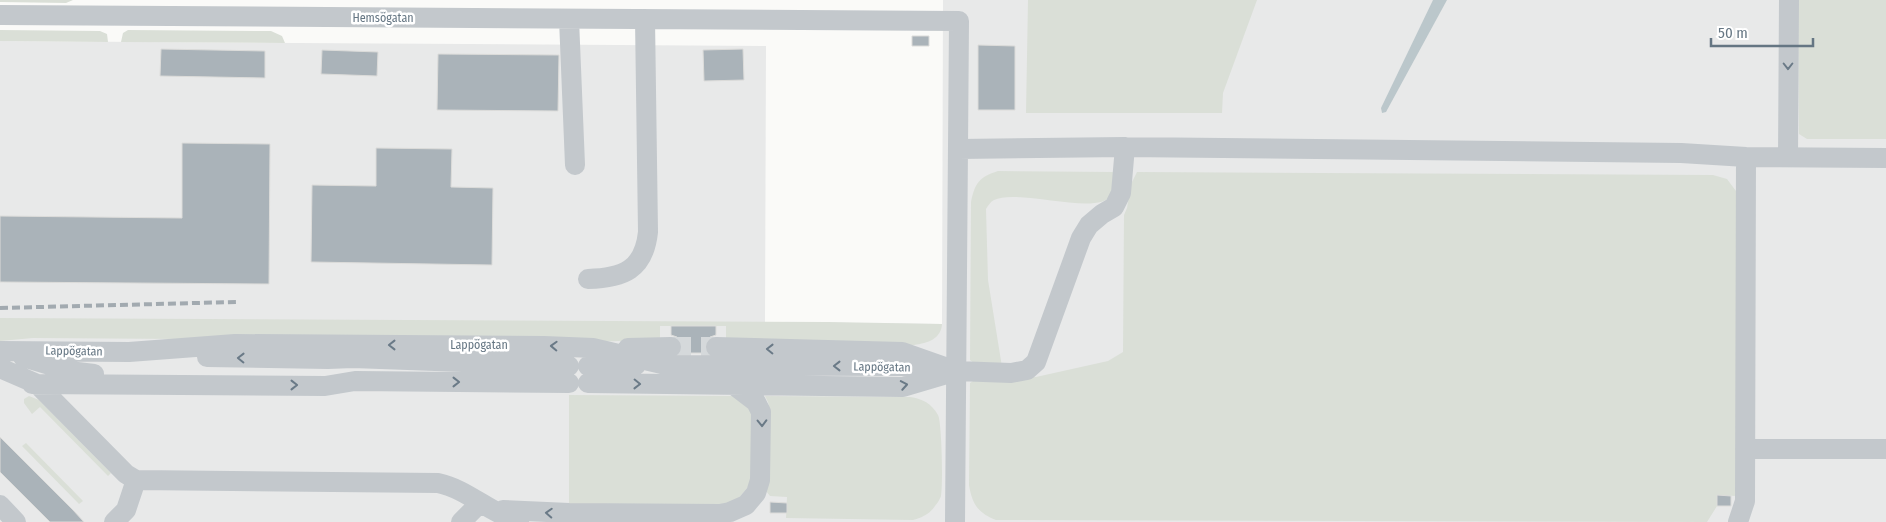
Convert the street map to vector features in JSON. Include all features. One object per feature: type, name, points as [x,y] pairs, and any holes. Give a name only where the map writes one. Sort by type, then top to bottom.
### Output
[{"type":"street","points":[[1788,157],[1789,0]]},
{"type":"street","name":"Hemsögatan","points":[[0,15],[959,21],[959,149]]},
{"type":"street","points":[[569,19],[575,165]]},
{"type":"street","points":[[588,279],[608,279],[620,276],[640,260],[647,244],[645,19]]},
{"type":"street","points":[[955,522],[959,149],[1125,147],[1681,153],[1746,157],[1886,158]]},
{"type":"street","points":[[716,348],[902,352],[956,371],[1010,373],[1027,370],[1036,362],[1081,238],[1089,225],[1102,214],[1114,208],[1120,193],[1125,147]]},
{"type":"street","points":[[1738,522],[1745,501],[1746,157]]},
{"type":"street","name":"Lappögatan","points":[[0,357],[129,352],[235,344],[505,345],[582,369],[735,386],[902,387],[956,371]]},
{"type":"street","points":[[129,352],[221,358],[353,358],[582,369]]},
{"type":"street","name":"Lappögatan","points":[[0,383],[333,386],[355,382],[582,369],[668,356],[902,366],[956,371]]},
{"type":"street","points":[[0,357],[68,371],[100,374],[256,374],[303,359]]},
{"type":"street","points":[[0,357],[37,384],[126,474],[136,480],[438,483],[455,488],[485,507],[519,522]]},
{"type":"street","points":[[461,522],[485,507],[569,514],[720,514],[738,509],[752,500],[759,488],[762,424],[761,412],[756,402],[735,386]]},
{"type":"street","points":[[1745,449],[1886,449]]},
{"type":"street","points":[[114,522],[126,510],[136,480]]},
{"type":"street","points":[[0,505],[16,522]]},
{"type":"shaded area","points":[[0,0],[73,0],[66,3],[0,2]]},
{"type":"shaded area","points":[[943,0],[1886,0],[1886,522],[0,522],[0,41],[766,46],[765,322],[942,324]]},
{"type":"shaded area","points":[[1028,0],[1257,0],[1223,93],[1222,113],[1026,113]]},
{"type":"shaded area","points":[[1433,0],[1447,0],[1386,112],[1382,113],[1381,108]]},
{"type":"shaded area","points":[[1798,0],[1886,0],[1886,139],[1807,139],[1799,134]]},
{"type":"shaded area","points":[[0,30],[100,31],[107,34],[108,42],[0,41]]},
{"type":"shaded area","points":[[128,30],[271,31],[282,36],[285,43],[121,42],[123,33]]},
{"type":"shaded area","points":[[998,171],[1113,172],[1112,193],[1104,201],[1075,203],[1005,197],[994,200],[986,209],[988,280],[1002,367],[975,364],[970,360],[971,202],[976,185],[982,178]]},
{"type":"shaded area","points":[[1137,172],[1713,175],[1727,179],[1736,191],[1736,496],[1717,495],[1717,506],[1707,522],[996,520],[990,517],[980,511],[974,503],[969,485],[970,383],[976,379],[1036,377],[1108,361],[1123,352],[1124,215],[1131,184]]},
{"type":"shaded area","points":[[0,318],[942,324],[936,337],[924,343],[914,345],[726,343],[726,326],[660,326],[660,339],[597,342],[33,338],[0,341]]},
{"type":"shaded area","points":[[569,395],[735,396],[753,413],[756,477],[734,504],[569,508]]},
{"type":"shaded area","points":[[29,396],[39,400],[111,473],[108,476],[40,407],[32,414],[24,403],[24,399]]},
{"type":"shaded area","points":[[765,396],[910,397],[926,402],[938,415],[941,441],[941,496],[933,509],[922,517],[913,520],[786,518],[787,497],[770,496],[766,491],[770,412]]},
{"type":"shaded area","points":[[26,443],[83,501],[79,504],[22,446]]},
{"type":"building","points":[[912,36],[929,36],[929,46],[912,46]]},
{"type":"building","points":[[978,45],[1015,46],[1015,110],[978,110]]},
{"type":"building","points":[[161,49],[265,51],[265,78],[160,76]]},
{"type":"building","points":[[743,49],[744,80],[704,81],[703,50]]},
{"type":"building","points":[[322,50],[378,52],[377,76],[321,74]]},
{"type":"building","points":[[438,54],[559,55],[558,111],[437,110]]},
{"type":"building","points":[[182,143],[270,144],[269,284],[0,282],[0,216],[182,218]]},
{"type":"building","points":[[376,148],[452,149],[451,187],[493,188],[492,265],[311,262],[312,185],[376,186]]},
{"type":"building","points":[[671,326],[716,326],[716,335],[706,341],[704,347],[706,353],[681,353],[683,347],[681,341],[671,335]]},
{"type":"building","points":[[0,437],[84,522],[50,522],[0,472]]},
{"type":"building","points":[[1717,495],[1731,496],[1731,506],[1717,506]]},
{"type":"building","points":[[770,502],[787,503],[787,513],[770,513]]},
{"type":"tunnel","points":[[671,347],[716,347]]},
{"type":"railway","points":[[0,308],[236,302]]}]
